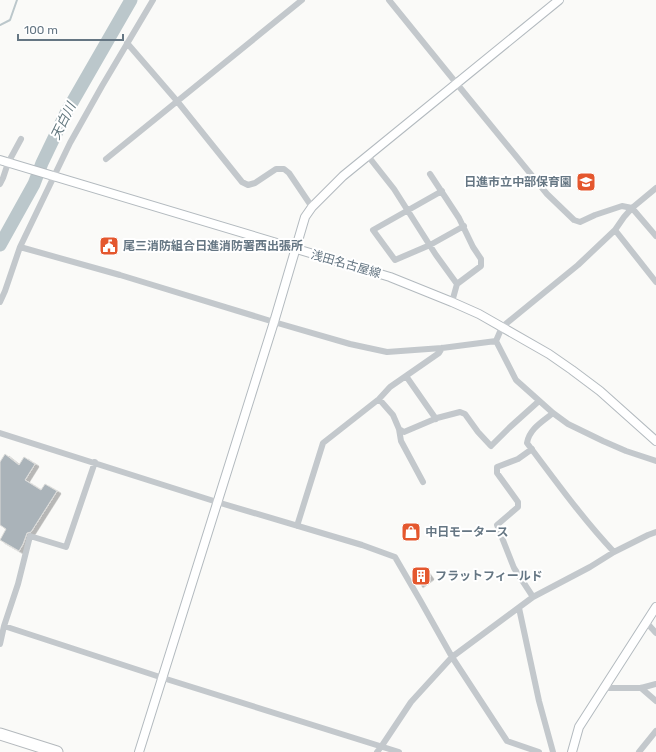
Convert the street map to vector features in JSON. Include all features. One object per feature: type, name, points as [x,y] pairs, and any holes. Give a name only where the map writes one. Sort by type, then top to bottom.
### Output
[{"type":"highway","points":[[0,734],[57,752]]},
{"type":"street","points":[[0,302],[20,247],[55,177],[70,143],[153,0]]},
{"type":"street","points":[[106,159],[302,0]]},
{"type":"street","points":[[389,0],[547,194],[574,220],[580,222],[595,215],[622,206],[632,208],[656,236]]},
{"type":"street","points":[[139,752],[274,322],[305,217],[312,206],[343,176],[559,0]]},
{"type":"street","points":[[127,43],[177,101],[242,182],[248,185],[256,183],[276,169],[284,168],[312,206]]},
{"type":"street","points":[[0,184],[4,178],[8,163],[21,139]]},
{"type":"street","points":[[368,156],[394,189],[457,284]]},
{"type":"street","name":"浅田名古屋線","points":[[0,160],[390,277],[452,302],[479,314],[549,354],[600,391],[656,441]]},
{"type":"street","points":[[430,174],[460,218],[481,259],[480,266],[457,284],[452,302]]},
{"type":"street","points":[[496,340],[502,328],[578,265],[614,230],[632,208],[656,188]]},
{"type":"street","points":[[442,191],[373,230],[394,260],[430,245],[464,226]]},
{"type":"street","points":[[614,230],[656,282]]},
{"type":"street","points":[[20,247],[350,344],[387,352],[442,348],[496,340]]},
{"type":"street","points":[[496,340],[516,380],[553,413],[568,424],[603,441],[626,451],[656,461]]},
{"type":"street","points":[[297,526],[323,443],[390,387],[439,353],[442,348]]},
{"type":"street","points":[[406,376],[436,419]]},
{"type":"street","points":[[378,398],[394,415],[401,441],[424,482]]},
{"type":"street","points":[[399,429],[404,432],[436,419],[460,412],[465,414],[490,446],[539,401]]},
{"type":"street","points":[[553,413],[531,431],[528,436],[527,443],[594,531],[614,552]]},
{"type":"street","points":[[0,433],[217,502],[395,556],[452,657],[507,741],[539,752]]},
{"type":"street","points":[[532,449],[518,459],[497,467],[497,473],[518,502],[518,507],[497,525],[514,568],[533,597]]},
{"type":"street","points":[[0,644],[4,626],[18,584],[30,536],[66,547],[95,462]]},
{"type":"street","points":[[377,752],[382,747],[411,702],[452,657],[533,597],[590,567],[614,552],[656,532]]},
{"type":"street","points":[[572,752],[579,727],[656,606]]},
{"type":"street","points":[[519,608],[539,701],[553,752]]},
{"type":"street","points":[[646,622],[656,633]]},
{"type":"street","points":[[4,626],[163,678],[399,752]]},
{"type":"street","points":[[603,688],[641,688],[656,684]]},
{"type":"street","points":[[641,688],[656,701]]},
{"type":"street","points":[[639,752],[656,731]]},
{"type":"building","points":[[5,454],[19,465],[24,457],[35,464],[25,480],[41,490],[45,484],[57,491],[31,532],[27,533],[19,551],[0,540],[6,529],[0,525],[0,462]]},
{"type":"building","name":"フラットフィールド","points":[[423,567],[430,577],[419,585],[412,574]]},
{"type":"waterway","points":[[0,25],[10,20],[17,0]]},
{"type":"waterway","name":"天白川","points":[[0,245],[34,184],[42,163],[66,113],[131,0]]},
{"type":"place","name":"日進市立中部保育園","points":[[586,182]]},
{"type":"place","name":"尾三消防組合日進消防署西出張所","points":[[109,246]]},
{"type":"place","name":"中日モータース","points":[[411,532]]},
{"type":"place","name":"フラットフィールド","points":[[421,576]]}]
